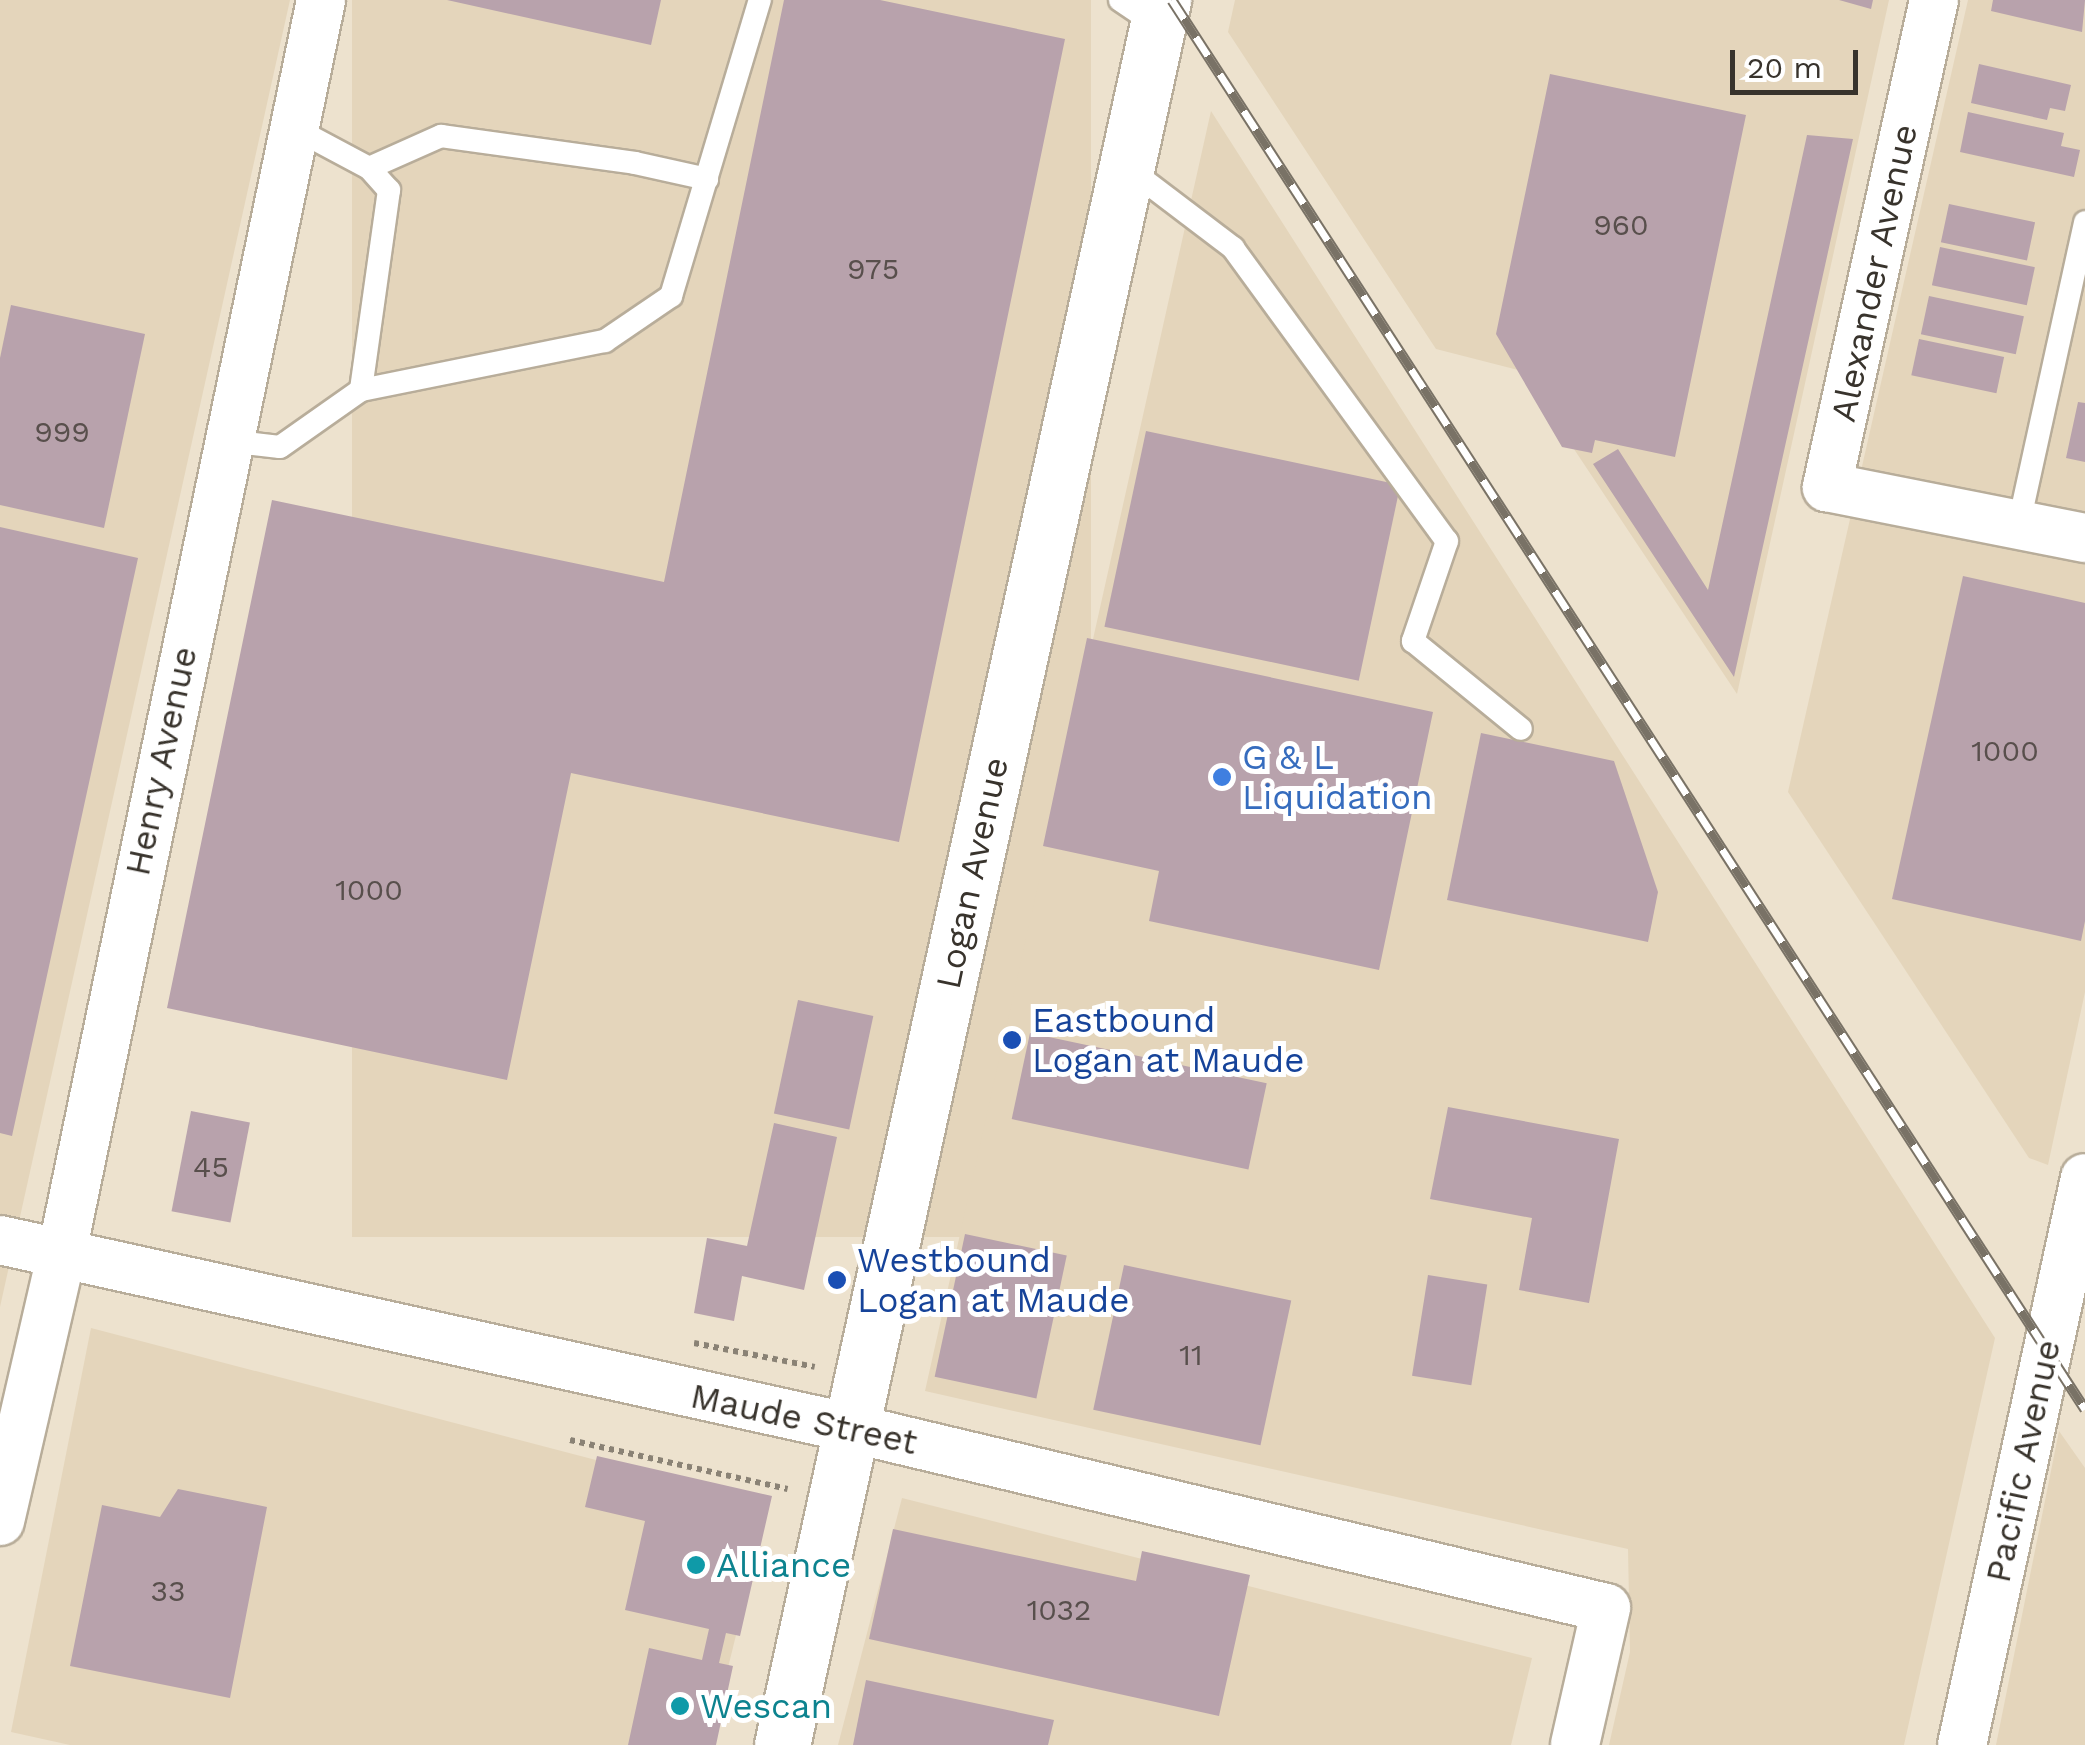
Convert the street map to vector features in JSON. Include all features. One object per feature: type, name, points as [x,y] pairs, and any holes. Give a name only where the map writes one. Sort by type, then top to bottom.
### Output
[{"type":"main road","name":"Logan Avenue","points":[[782,1745],[1126,166],[1147,8]]},
{"type":"street","name":"Henry Avenue","points":[[0,1521],[62,1252],[321,0]]},
{"type":"street","name":"Alexander Avenue","points":[[1934,0],[1827,487],[2019,523]]},
{"type":"street","points":[[2019,523],[2085,538]]},
{"type":"street","name":"Pacific Avenue","points":[[1962,1745],[2085,1178]]},
{"type":"street","name":"Maude Street","points":[[0,1240],[851,1428],[1606,1608],[1575,1745]]},
{"type":"lane","points":[[228,441],[280,447],[360,390],[605,341],[671,296],[760,0]]},
{"type":"lane","points":[[294,128],[368,168],[389,190],[360,390]]},
{"type":"lane","points":[[368,168],[440,136],[528,146],[707,179]]},
{"type":"lane","points":[[1126,166],[1233,248],[1448,541],[1414,641],[1521,729]]},
{"type":"lane","points":[[2019,523],[2085,222]]},
{"type":"path","points":[[570,1440],[788,1489]]},
{"type":"shaded area","points":[[0,0],[290,0],[0,1307]]},
{"type":"shaded area","points":[[352,0],[1091,0],[1091,1237],[352,1237]]},
{"type":"shaded area","points":[[1235,0],[1889,0],[1737,694],[1522,371],[1436,349],[1228,32]]},
{"type":"shaded area","points":[[1968,0],[2085,0],[2085,992],[2048,1165],[2029,1158],[1788,792]]},
{"type":"shaded area","points":[[1211,111],[1995,1338],[1904,1745],[1609,1745],[1630,1652],[1628,1549],[925,1391]]},
{"type":"shaded area","points":[[91,1328],[768,1505],[709,1745],[70,1745],[11,1732]]},
{"type":"shaded area","points":[[2059,1431],[2085,1468],[2085,1745],[1996,1745]]},
{"type":"shaded area","points":[[902,1498],[1532,1658],[1511,1745],[838,1745]]},
{"type":"building","points":[[447,0],[661,0],[651,45]]},
{"type":"building","points":[[784,0],[880,0],[1065,39],[899,842],[571,773],[507,1080],[167,1008],[272,500],[664,582]]},
{"type":"building","points":[[1839,0],[1873,0],[1871,9]]},
{"type":"building","points":[[1993,0],[2085,0],[2082,32],[1991,11]]},
{"type":"building","points":[[1979,64],[2071,85],[2065,111],[2050,108],[2047,120],[1971,103]]},
{"type":"building","points":[[1550,74],[1746,115],[1675,457],[1595,440],[1592,453],[1562,447],[1496,334]]},
{"type":"building","points":[[1968,112],[2064,133],[2061,146],[2080,150],[2074,177],[1960,152]]},
{"type":"building","points":[[1807,135],[1853,139],[1734,677],[1593,464],[1618,449],[1708,590]]},
{"type":"building","points":[[1949,204],[2035,222],[2027,260],[1941,242]]},
{"type":"building","points":[[1940,247],[2035,267],[2027,305],[1932,285]]},
{"type":"building","points":[[1929,296],[2024,316],[2016,354],[1921,334]]},
{"type":"building","points":[[11,305],[145,334],[104,528],[0,505],[0,358]]},
{"type":"building","points":[[1919,339],[2004,357],[1996,393],[1911,375]]},
{"type":"building","points":[[2078,402],[2085,403],[2085,462],[2066,458]]},
{"type":"building","points":[[1146,431],[1400,485],[1359,681],[1104,627]]},
{"type":"building","points":[[0,527],[138,558],[12,1136],[0,1133]]},
{"type":"building","points":[[1963,576],[2085,603],[2085,921],[2081,941],[1892,899]]},
{"type":"building","points":[[1087,638],[1433,712],[1379,970],[1149,921],[1159,871],[1043,846]]},
{"type":"building","points":[[1481,733],[1614,761],[1658,892],[1648,942],[1447,900]]},
{"type":"building","points":[[798,1000],[873,1016],[849,1129],[774,1113]]},
{"type":"building","points":[[1030,1033],[1267,1083],[1248,1169],[1012,1119]]},
{"type":"building","points":[[1448,1107],[1619,1139],[1589,1303],[1519,1290],[1532,1218],[1430,1199]]},
{"type":"building","points":[[191,1111],[250,1122],[230,1223],[172,1211]]},
{"type":"building","points":[[774,1123],[837,1137],[804,1290],[742,1276],[734,1321],[694,1313],[707,1238],[747,1246]]},
{"type":"building","points":[[965,1234],[1067,1256],[1036,1398],[935,1377]]},
{"type":"building","points":[[1124,1265],[1291,1301],[1260,1445],[1093,1410]]},
{"type":"building","points":[[1428,1275],[1487,1284],[1471,1385],[1412,1376]]},
{"type":"building","name":"Alliance","points":[[597,1456],[772,1496],[740,1636],[726,1633],[719,1663],[733,1666],[716,1745],[628,1745],[649,1648],[702,1660],[709,1629],[625,1610],[645,1521],[585,1507]]},
{"type":"building","points":[[178,1489],[267,1507],[230,1698],[70,1666],[102,1505],[160,1517]]},
{"type":"building","points":[[893,1529],[1136,1581],[1142,1551],[1250,1575],[1219,1716],[869,1639]]},
{"type":"building","points":[[866,1680],[1054,1720],[1048,1745],[853,1745]]},
{"type":"railway","points":[[1172,0],[2085,1409]]},
{"type":"place","name":"G & L Liquidation","points":[[1222,777]]},
{"type":"place","name":"Eastbound Logan at Maude","points":[[1012,1040]]},
{"type":"place","name":"Westbound Logan at Maude","points":[[837,1280]]},
{"type":"place","name":"Alliance","points":[[696,1565]]},
{"type":"place","name":"Wescan","points":[[680,1706]]}]
